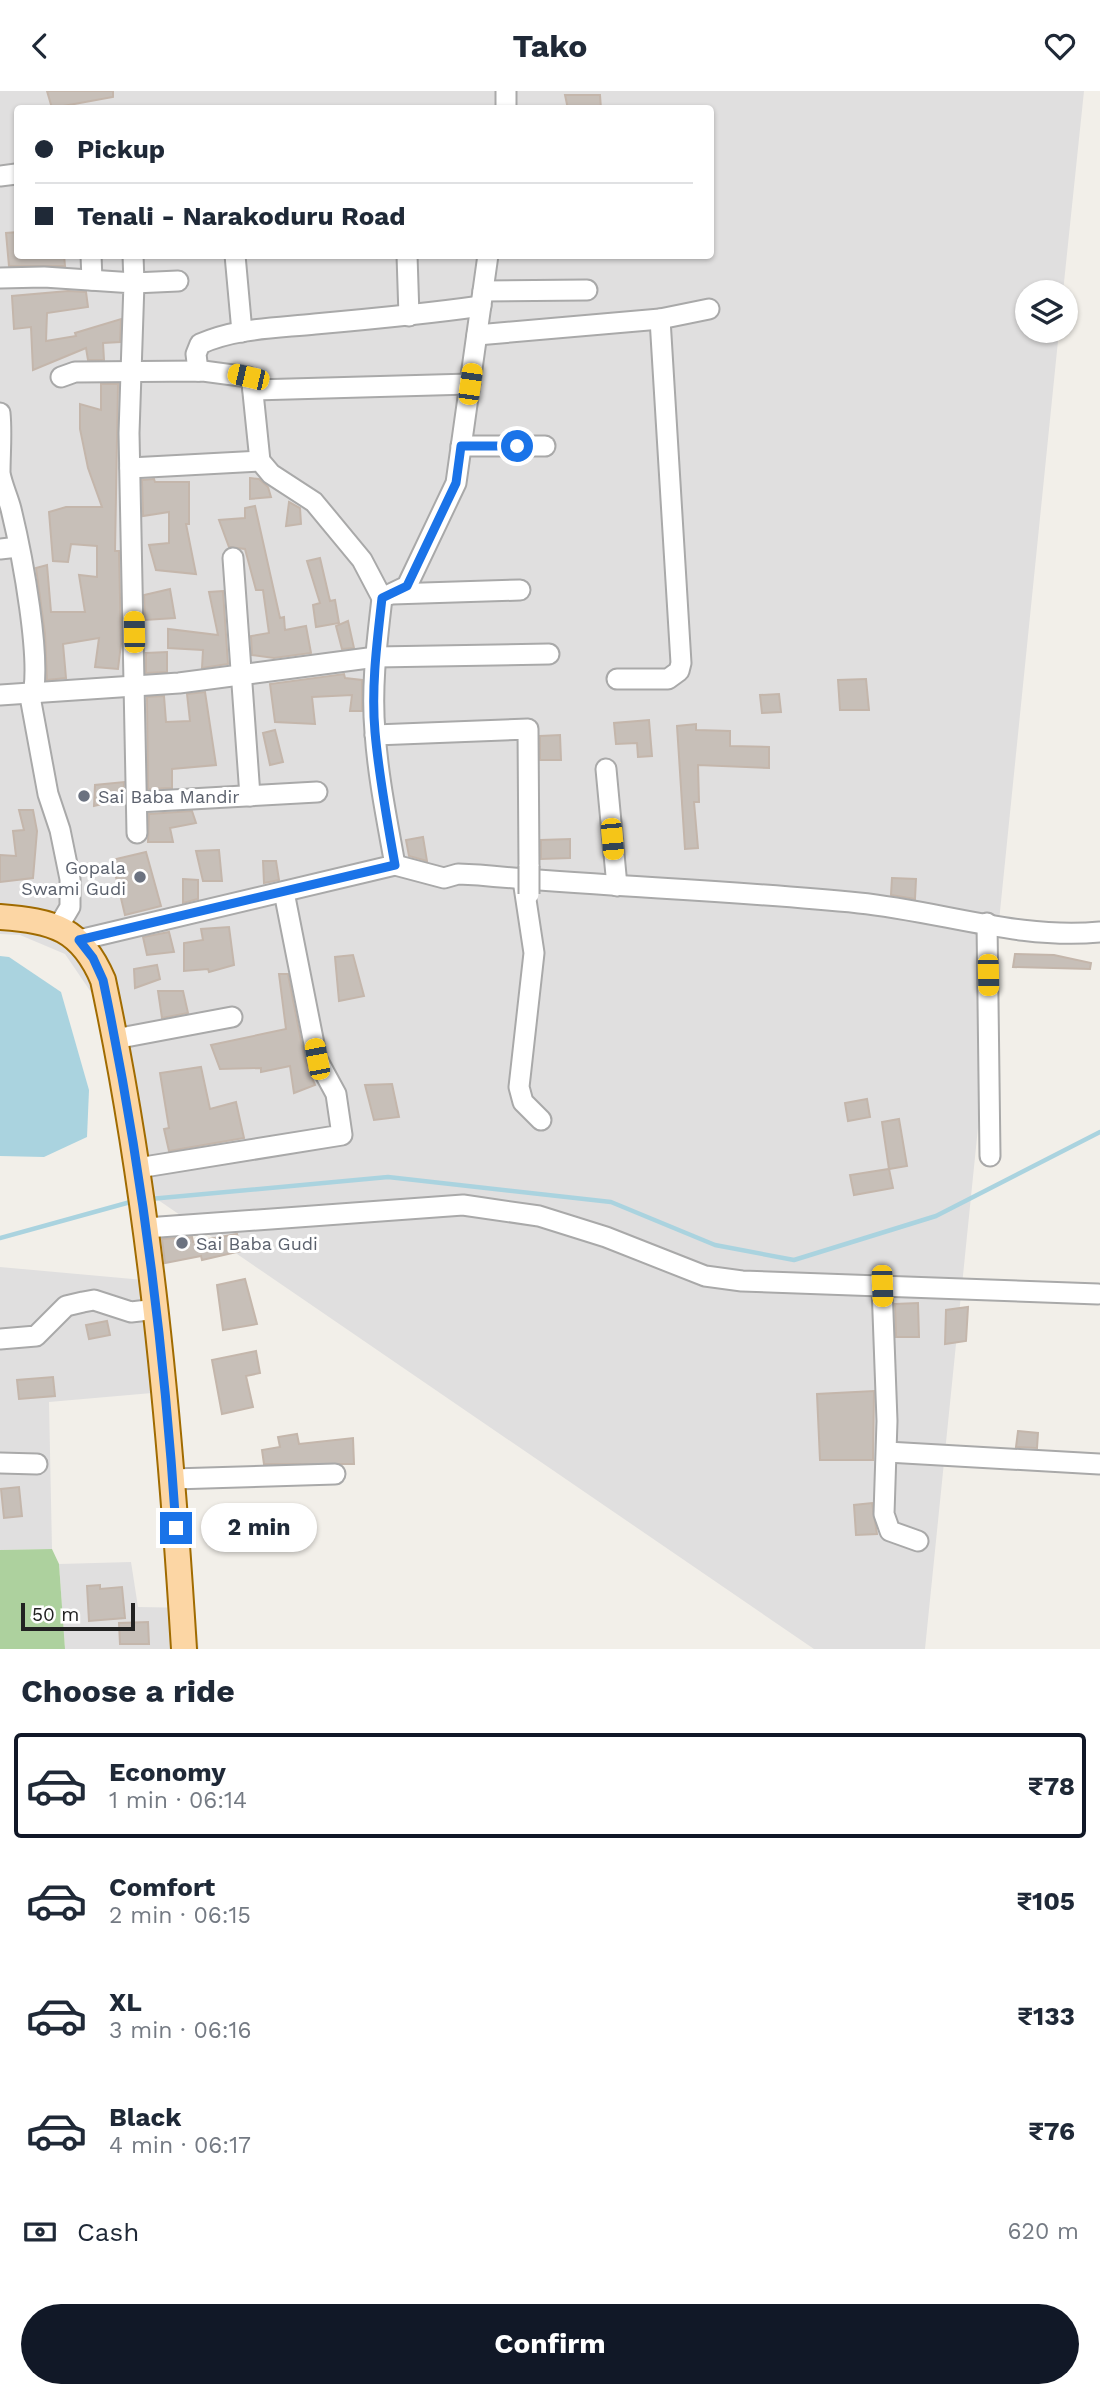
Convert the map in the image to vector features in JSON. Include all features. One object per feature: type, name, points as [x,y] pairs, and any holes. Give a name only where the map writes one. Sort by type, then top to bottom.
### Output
[{"type":"main road","points":[[0,918],[34,920],[79,940],[93,958],[103,980],[139,1176],[157,1309],[173,1479],[184,1649]]},
{"type":"street","points":[[92,259],[92,280]]},
{"type":"street","points":[[133,259],[130,468],[137,833]]},
{"type":"street","points":[[235,259],[242,332]]},
{"type":"street","points":[[407,259],[410,316]]},
{"type":"street","points":[[386,596],[407,586],[456,483],[487,259]]},
{"type":"street","points":[[0,278],[134,283],[178,281]]},
{"type":"street","points":[[198,371],[196,354],[200,344],[242,332],[410,316],[482,299],[587,290]]},
{"type":"street","points":[[477,335],[660,319],[709,309]]},
{"type":"street","points":[[617,679],[668,679],[680,671],[681,663],[660,319]]},
{"type":"street","points":[[61,377],[75,372],[131,371],[198,371],[248,377],[253,390],[260,461],[271,474],[314,502],[362,560],[386,596],[376,657],[375,735],[380,782],[395,865]]},
{"type":"street","points":[[253,390],[470,384]]},
{"type":"street","points":[[0,413],[0,472],[9,548],[35,664],[31,702],[48,794],[60,830],[70,879],[70,907],[57,929]]},
{"type":"street","points":[[461,446],[545,446]]},
{"type":"street","points":[[130,468],[260,461]]},
{"type":"street","points":[[233,558],[250,796]]},
{"type":"street","points":[[386,596],[520,590]]},
{"type":"street","points":[[0,695],[240,676],[376,657],[549,653]]},
{"type":"street","points":[[375,735],[528,729],[528,888],[534,953],[519,1087],[523,1102],[541,1121]]},
{"type":"street","points":[[606,769],[617,886]]},
{"type":"street","points":[[137,802],[317,792]]},
{"type":"street","points":[[79,940],[144,922],[395,865],[444,878],[458,874],[528,888],[617,886],[859,903],[924,910],[1044,935],[1100,932]]},
{"type":"street","points":[[139,1176],[342,1135],[336,1094],[317,1059],[284,892]]},
{"type":"street","points":[[987,923],[990,1156]]},
{"type":"street","points":[[115,1039],[232,1017]]},
{"type":"street","points":[[146,1222],[463,1205],[539,1216],[606,1237],[705,1276],[742,1281],[1098,1294]]},
{"type":"street","points":[[882,1286],[887,1452],[885,1524],[898,1537],[918,1541]]},
{"type":"street","points":[[0,1339],[36,1336],[66,1306],[83,1302],[94,1300],[131,1312],[157,1309]]},
{"type":"street","points":[[887,1452],[1100,1464]]},
{"type":"street","points":[[0,1462],[37,1464]]},
{"type":"street","points":[[173,1479],[335,1474]]},
{"type":"shaded area","points":[[0,91],[1084,91],[1064,280],[1015,280],[1015,343],[1058,343],[925,1649],[814,1649],[126,1178],[95,998],[65,954],[20,935],[0,934]]},
{"type":"shaded area","points":[[0,1267],[166,1282],[175,1391],[49,1402],[52,1549],[0,1550]]},
{"type":"shaded area","points":[[131,1562],[138,1607],[195,1608],[199,1649],[65,1649],[59,1564]]},
{"type":"green space","points":[[52,1549],[59,1564],[65,1649],[0,1649],[0,1550]]},
{"type":"water","points":[[0,956],[9,957],[61,992],[89,1090],[87,1137],[44,1157],[0,1156]]},
{"type":"building","points":[[47,91],[113,91],[113,97],[69,105],[51,105]]},
{"type":"building","points":[[565,95],[600,95],[601,105],[567,105]]},
{"type":"building","points":[[14,232],[14,259],[64,259],[65,266],[9,266],[6,233]]},
{"type":"building","points":[[86,292],[88,307],[47,313],[46,341],[76,336],[75,333],[121,319],[120,342],[103,343],[104,360],[88,360],[86,348],[33,370],[31,327],[14,329],[12,296]]},
{"type":"building","points":[[101,384],[118,384],[115,551],[119,551],[121,644],[118,669],[95,667],[99,638],[63,644],[66,678],[47,680],[45,634],[36,568],[47,565],[51,612],[85,612],[79,575],[97,577],[97,546],[71,544],[68,562],[53,561],[49,512],[66,507],[102,507],[88,468],[80,429],[80,404],[101,410]]},
{"type":"building","points":[[250,478],[259,479],[268,487],[271,497],[250,499]]},
{"type":"building","points":[[154,479],[155,482],[189,482],[189,524],[186,524],[196,574],[156,570],[149,545],[169,543],[169,512],[143,516],[142,480]]},
{"type":"building","points":[[289,502],[300,508],[301,524],[286,526]]},
{"type":"building","points":[[255,506],[280,618],[284,617],[285,630],[306,626],[311,653],[274,658],[252,655],[251,636],[269,633],[263,590],[256,590],[245,549],[229,547],[219,520],[245,518],[245,508]]},
{"type":"building","points":[[320,558],[330,601],[335,600],[339,623],[316,627],[313,605],[320,603],[307,561]]},
{"type":"building","points":[[170,589],[175,618],[145,620],[144,595]]},
{"type":"building","points":[[223,591],[228,664],[202,668],[203,650],[168,648],[168,629],[218,635],[209,592]]},
{"type":"building","points":[[348,621],[354,648],[342,649],[336,626]]},
{"type":"building","points":[[167,652],[167,672],[146,673],[146,653]]},
{"type":"building","points":[[344,674],[345,678],[362,680],[362,711],[350,711],[352,695],[312,697],[315,724],[275,722],[270,684]]},
{"type":"building","points":[[866,679],[869,710],[840,710],[838,680]]},
{"type":"building","points":[[205,692],[216,765],[172,769],[172,788],[148,789],[147,697],[164,696],[166,722],[190,721],[187,694]]},
{"type":"building","points":[[779,694],[781,712],[762,713],[760,695]]},
{"type":"building","points":[[649,720],[652,756],[638,757],[637,743],[616,744],[614,723]]},
{"type":"building","points":[[696,724],[696,730],[730,731],[730,746],[769,747],[769,768],[698,765],[699,802],[694,802],[698,848],[685,849],[677,726]]},
{"type":"building","points":[[275,730],[283,762],[270,765],[263,733]]},
{"type":"building","points":[[560,735],[561,760],[540,760],[540,736]]},
{"type":"building","points":[[124,782],[123,799],[94,806],[95,785]]},
{"type":"building","points":[[19,810],[33,810],[37,831],[33,878],[0,882],[0,855],[16,856],[13,831],[24,830]]},
{"type":"building","points":[[192,811],[196,823],[170,828],[173,842],[148,842],[149,814]]},
{"type":"building","points":[[423,837],[427,861],[409,856],[406,840]]},
{"type":"building","points":[[570,839],[570,858],[541,859],[541,840]]},
{"type":"building","points":[[219,850],[222,881],[203,881],[196,851]]},
{"type":"building","points":[[146,852],[161,906],[125,915],[112,860]]},
{"type":"building","points":[[263,861],[276,861],[279,880],[264,883]]},
{"type":"building","points":[[892,878],[916,879],[915,899],[891,895]]},
{"type":"building","points":[[183,879],[198,880],[198,899],[183,903]]},
{"type":"building","points":[[229,927],[234,965],[209,972],[208,969],[184,971],[184,943],[203,940],[201,929]]},
{"type":"building","points":[[169,932],[174,952],[147,955],[143,937]]},
{"type":"building","points":[[1015,954],[1054,955],[1091,963],[1090,969],[1013,967]]},
{"type":"building","points":[[353,955],[364,996],[339,1001],[335,957]]},
{"type":"building","points":[[157,965],[160,979],[135,988],[134,969]]},
{"type":"building","points":[[279,974],[288,974],[305,1061],[315,1085],[294,1093],[290,1066],[261,1072],[261,1068],[220,1069],[211,1045],[286,1029]]},
{"type":"building","points":[[158,991],[183,991],[188,1013],[162,1018]]},
{"type":"building","points":[[201,1067],[210,1109],[236,1102],[244,1138],[169,1151],[164,1129],[169,1128],[160,1073]]},
{"type":"building","points":[[392,1084],[399,1117],[374,1120],[365,1085]]},
{"type":"building","points":[[867,1099],[870,1117],[848,1121],[845,1103]]},
{"type":"building","points":[[899,1119],[907,1166],[889,1169],[882,1122]]},
{"type":"building","points":[[889,1169],[893,1188],[854,1195],[850,1175]]},
{"type":"building","points":[[237,1234],[241,1251],[202,1260],[201,1256],[165,1263],[162,1239],[192,1237],[193,1242]]},
{"type":"building","points":[[245,1279],[257,1324],[223,1330],[217,1285]]},
{"type":"building","points":[[918,1303],[919,1337],[896,1337],[895,1304]]},
{"type":"building","points":[[968,1307],[966,1341],[945,1344],[946,1310]]},
{"type":"building","points":[[107,1321],[110,1335],[89,1339],[86,1325]]},
{"type":"building","points":[[256,1351],[260,1373],[246,1376],[253,1407],[222,1414],[212,1360]]},
{"type":"building","points":[[53,1377],[55,1396],[19,1399],[17,1380]]},
{"type":"building","points":[[874,1391],[873,1460],[820,1460],[817,1394]]},
{"type":"building","points":[[1018,1431],[1038,1433],[1037,1448],[1016,1447]]},
{"type":"building","points":[[297,1434],[299,1444],[353,1438],[354,1464],[264,1464],[262,1450],[280,1447],[278,1437]]},
{"type":"building","points":[[19,1487],[22,1516],[4,1518],[1,1489]]},
{"type":"building","points":[[872,1503],[877,1534],[856,1535],[854,1505]]},
{"type":"building","points":[[100,1585],[100,1589],[122,1587],[125,1618],[89,1621],[87,1586]]},
{"type":"building","points":[[148,1622],[149,1644],[120,1644],[119,1623]]},
{"type":"waterway","points":[[150,1199],[388,1177],[611,1202],[715,1245],[794,1260],[936,1216],[1100,1132]]},
{"type":"waterway","points":[[0,1238],[134,1201]]},
{"type":"place","name":"Sai Baba Mandir","points":[[84,796]]},
{"type":"place","name":"Gopala Swami Gudi","points":[[140,877]]},
{"type":"place","name":"Sai Baba Gudi","points":[[182,1243]]},
{"type":"route","points":[[176,1528],[160,1334],[135,1147],[103,980],[93,958],[79,940],[144,922],[203,911],[395,865],[380,782],[375,730],[376,657],[382,598],[407,586],[456,483],[461,446],[517,446]]}]
